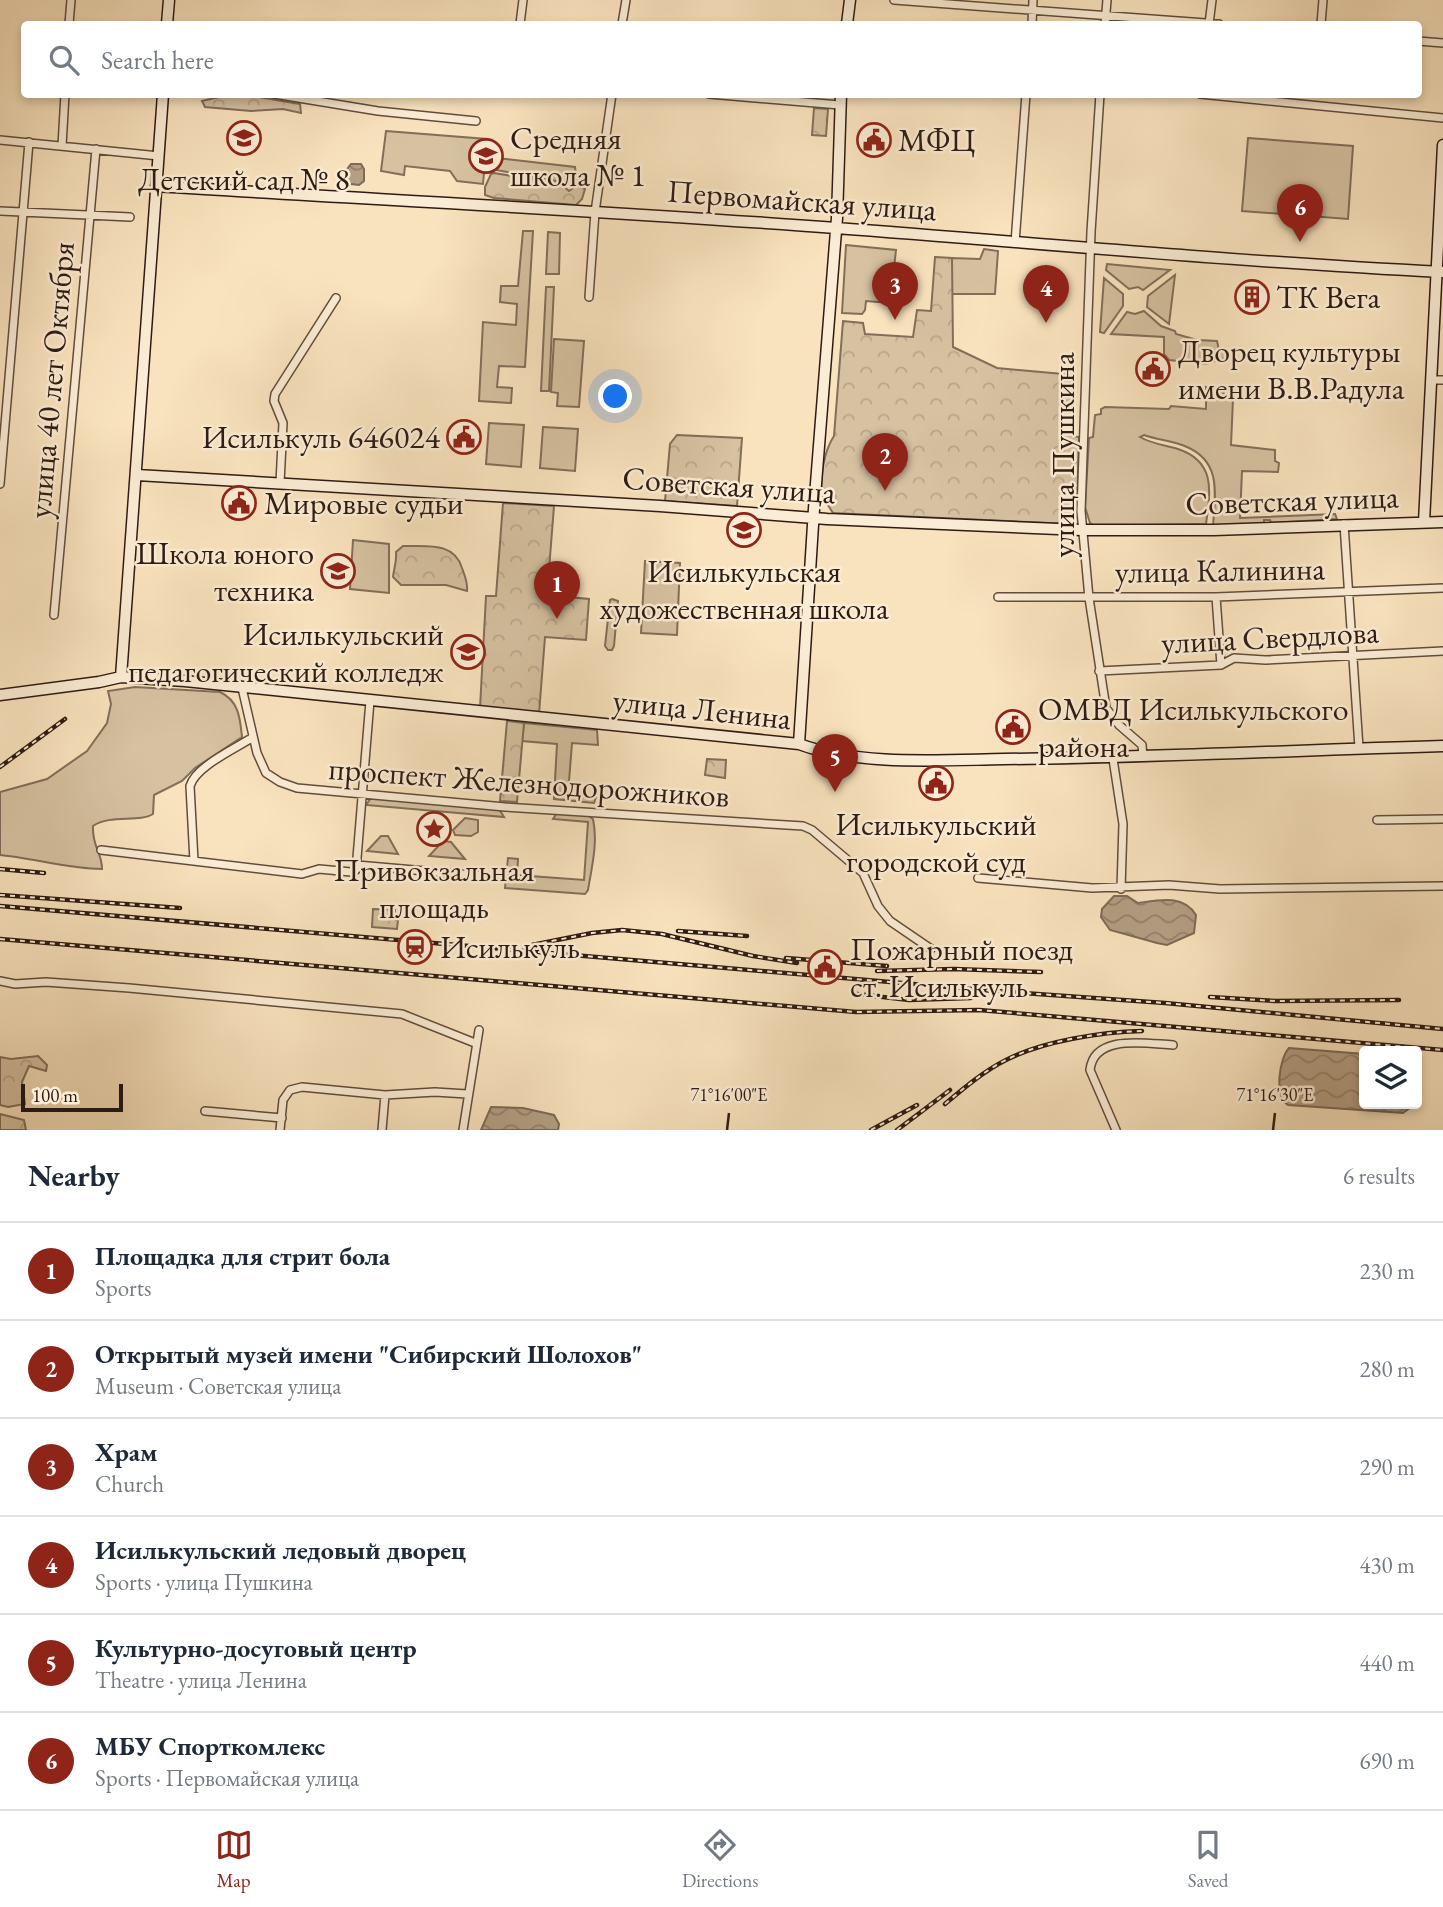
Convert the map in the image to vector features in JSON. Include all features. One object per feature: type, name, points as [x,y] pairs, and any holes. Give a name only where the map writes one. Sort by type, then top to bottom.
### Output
[{"type":"street","points":[[69,21],[71,0]]},
{"type":"street","points":[[167,21],[169,0]]},
{"type":"street","points":[[520,21],[523,0]]},
{"type":"street","points":[[622,21],[626,0]]},
{"type":"street","points":[[847,21],[850,0]]},
{"type":"street","points":[[894,0],[1175,21]]},
{"type":"street","points":[[1032,21],[1033,0]]},
{"type":"street","points":[[1105,21],[1107,0]]},
{"type":"street","points":[[1209,21],[1212,0]]},
{"type":"street","points":[[1321,21],[1323,0]]},
{"type":"street","points":[[1422,41],[1443,43]]},
{"type":"street","points":[[62,146],[65,98]]},
{"type":"street","points":[[121,677],[163,98]]},
{"type":"street","points":[[298,98],[378,111],[476,121]]},
{"type":"street","points":[[589,297],[595,212],[611,98]]},
{"type":"street","points":[[797,98],[841,100],[835,228],[799,744]]},
{"type":"street","points":[[1015,243],[1026,98]]},
{"type":"street","name":"улица Пушкина","points":[[1100,98],[1082,462],[1082,530],[1089,598],[1106,708],[1119,725],[1142,745],[1143,757]]},
{"type":"street","points":[[1239,98],[1443,118]]},
{"type":"street","points":[[1312,104],[1313,98]]},
{"type":"street","points":[[0,140],[159,156]]},
{"type":"street","points":[[0,484],[29,142]]},
{"type":"street","points":[[1424,522],[1440,272],[1443,145]]},
{"type":"street","name":"улица 40 лет Октября","points":[[54,615],[96,149]]},
{"type":"street","name":"Первомайская улица","points":[[156,186],[835,228],[1092,249],[1440,272]]},
{"type":"street","points":[[0,211],[130,217]]},
{"type":"street","points":[[280,483],[283,423],[274,401],[275,394],[336,298]]},
{"type":"street","points":[[1431,380],[1443,380]]},
{"type":"street","name":"Советская улица","points":[[137,475],[814,517],[1082,530],[1214,530],[1443,522]]},
{"type":"street","points":[[1344,524],[1359,748]]},
{"type":"street","name":"улица Калинина","points":[[998,597],[1216,597],[1443,588]]},
{"type":"street","points":[[1216,597],[1221,665]]},
{"type":"street","name":"улица Свердлова","points":[[1099,671],[1221,665],[1234,657],[1265,660],[1443,651]]},
{"type":"street","name":"улица Ленина","points":[[0,695],[121,677],[799,744],[831,754],[876,758],[1113,759],[1443,746]]},
{"type":"street","name":"проспект Железнодорожников","points":[[242,688],[257,753],[266,773],[279,782],[297,788],[363,795],[803,826],[812,830],[863,873],[878,906],[890,921],[931,950]]},
{"type":"street","points":[[101,850],[302,874],[319,869],[351,872],[356,867],[370,701]]},
{"type":"street","points":[[194,861],[190,786],[192,778],[253,737]]},
{"type":"street","points":[[1113,759],[1122,824],[1121,889]]},
{"type":"street","points":[[1377,820],[1443,819]]},
{"type":"street","points":[[356,867],[483,876]]},
{"type":"street","points":[[978,878],[1121,889],[1169,885],[1201,885],[1220,889],[1443,886]]},
{"type":"street","points":[[0,981],[15,984],[46,982],[129,988],[402,1014],[475,1043]]},
{"type":"street","points":[[463,1130],[479,1030]]},
{"type":"street","points":[[1116,1130],[1090,1070],[1091,1062],[1104,1048],[1122,1043],[1173,1045]]},
{"type":"street","points":[[281,1130],[284,1100],[290,1090],[302,1087],[385,1095],[435,1091],[467,1094]]},
{"type":"street","points":[[382,1130],[385,1095]]},
{"type":"street","points":[[205,1111],[282,1118]]},
{"type":"green space","points":[[215,98],[264,98],[300,104],[301,113],[283,109],[251,111],[205,107],[202,101]]},
{"type":"green space","points":[[814,108],[828,109],[826,136],[812,135]]},
{"type":"green space","points":[[386,131],[487,139],[483,184],[457,181],[450,171],[405,166],[404,175],[381,171]]},
{"type":"green space","points":[[1248,138],[1353,146],[1348,219],[1242,211]]},
{"type":"green space","points":[[497,158],[575,167],[577,183],[491,169]]},
{"type":"green space","points":[[494,173],[561,184],[569,191],[576,186],[585,189],[582,199],[576,205],[494,198],[485,195],[485,187]]},
{"type":"green space","points":[[523,231],[533,231],[525,367],[499,366],[497,387],[512,388],[511,403],[479,401],[483,322],[516,325],[517,304],[500,302],[501,286],[518,286]]},
{"type":"green space","points":[[548,232],[560,233],[559,274],[546,274]]},
{"type":"green space","points":[[846,245],[896,250],[890,303],[866,301],[862,314],[842,313]]},
{"type":"green space","points":[[984,249],[998,251],[995,294],[952,294],[952,258],[980,259]]},
{"type":"green space","points":[[935,257],[952,258],[953,347],[997,368],[1074,375],[1072,436],[1079,437],[1077,516],[1072,524],[833,513],[825,500],[821,484],[825,457],[834,436],[843,321],[863,323],[865,334],[913,337],[917,310],[931,311]]},
{"type":"green space","points":[[1107,264],[1170,270],[1143,290],[1138,287],[1129,289],[1106,270]]},
{"type":"green space","points":[[1175,275],[1169,324],[1147,307],[1148,296]]},
{"type":"green space","points":[[1104,278],[1123,294],[1123,306],[1104,333],[1100,332]]},
{"type":"green space","points":[[546,287],[554,287],[549,391],[541,391]]},
{"type":"green space","points":[[1144,311],[1161,326],[1175,331],[1176,334],[1197,340],[1217,341],[1219,350],[1227,351],[1228,357],[1206,364],[1169,360],[1164,354],[1164,337],[1111,334],[1127,312],[1135,314]]},
{"type":"green space","points":[[554,339],[584,341],[579,407],[557,406],[558,393],[551,392]]},
{"type":"green space","points":[[1206,387],[1217,389],[1233,399],[1231,445],[1275,450],[1275,461],[1279,463],[1278,472],[1242,471],[1240,518],[1335,514],[1337,519],[1271,523],[1270,520],[1264,520],[1264,523],[1213,526],[1214,480],[1206,461],[1187,447],[1144,435],[1140,437],[1191,455],[1205,470],[1209,490],[1206,524],[1094,526],[1090,523],[1085,507],[1089,438],[1093,437],[1095,415],[1101,414],[1101,409],[1105,407],[1169,409],[1171,406],[1206,409]]},
{"type":"green space","points":[[489,423],[524,425],[521,467],[486,464]]},
{"type":"green space","points":[[543,427],[578,429],[575,471],[540,468]]},
{"type":"green space","points":[[677,435],[742,438],[737,506],[665,501],[670,444]]},
{"type":"green space","points":[[503,503],[554,506],[547,595],[589,599],[586,640],[545,637],[539,714],[480,708],[486,596],[496,596]]},
{"type":"green space","points":[[353,540],[389,544],[389,593],[350,589]]},
{"type":"green space","points":[[403,546],[438,547],[453,553],[462,568],[467,591],[446,585],[401,585],[393,577],[396,552]]},
{"type":"green space","points":[[645,561],[680,563],[677,635],[641,633]]},
{"type":"green space","points":[[612,599],[618,601],[614,646],[612,650],[608,650],[605,646]]},
{"type":"green space","points":[[135,687],[220,692],[235,705],[242,737],[195,768],[182,781],[154,795],[153,814],[140,818],[108,820],[93,826],[102,869],[0,855],[0,792],[47,779],[87,751],[107,723],[111,704],[108,691]]},
{"type":"green space","points":[[507,721],[524,723],[517,802],[500,801]]},
{"type":"green space","points":[[524,723],[597,730],[598,745],[572,743],[568,794],[596,797],[594,803],[554,799],[557,744],[522,741]]},
{"type":"green space","points":[[707,759],[726,760],[725,778],[705,775]]},
{"type":"green space","points":[[371,798],[499,809],[504,817],[366,805]]},
{"type":"green space","points":[[557,813],[587,815],[593,819],[595,845],[588,890],[585,894],[505,888],[508,858],[518,859],[517,875],[584,880],[588,822],[553,819]]},
{"type":"green space","points":[[465,818],[478,820],[478,832],[471,836],[455,835],[453,830]]},
{"type":"green space","points":[[381,836],[388,836],[398,854],[367,851]]},
{"type":"green space","points":[[443,841],[451,842],[465,859],[429,856]]},
{"type":"green space","points":[[373,909],[395,910],[397,929],[372,927]]},
{"type":"green space","points":[[38,1056],[47,1065],[46,1071],[29,1066],[22,1082],[25,1104],[8,1107],[0,1105],[0,1057],[11,1059]]},
{"type":"green space","points":[[0,1114],[24,1120],[26,1130],[0,1130]]},
{"type":"water","points":[[351,164],[361,164],[364,169],[364,181],[359,185],[351,184],[347,179],[347,169]]},
{"type":"water","points":[[1114,896],[1127,896],[1138,903],[1170,900],[1184,904],[1196,915],[1194,933],[1167,945],[1110,930],[1101,917],[1102,909]]},
{"type":"water","points":[[1289,1048],[1359,1054],[1359,1109],[1408,1109],[1403,1113],[1288,1105],[1281,1094],[1280,1086]]},
{"type":"water","points":[[491,1107],[523,1108],[554,1115],[559,1124],[558,1130],[481,1130]]},
{"type":"railway","points":[[0,767],[65,719]]},
{"type":"railway","points":[[0,869],[44,873]]},
{"type":"railway","points":[[0,895],[180,908]]},
{"type":"railway","points":[[0,906],[995,991],[1165,1003],[1443,1029]]},
{"type":"railway","points":[[532,945],[622,930],[662,934],[753,956],[797,963]]},
{"type":"railway","points":[[678,931],[747,936]]},
{"type":"railway","points":[[0,939],[856,1012],[979,1010],[1443,1050]]},
{"type":"railway","points":[[786,958],[887,966]]},
{"type":"railway","points":[[877,971],[954,969],[1041,972]]},
{"type":"railway","points":[[857,994],[909,1000],[971,998]]},
{"type":"railway","points":[[1210,997],[1275,1001],[1399,1000]]},
{"type":"railway","points":[[945,1104],[990,1069],[1021,1053],[1072,1039],[1142,1031]]},
{"type":"railway","points":[[897,1130],[950,1090]]},
{"type":"railway","points":[[871,1130],[917,1105]]},
{"type":"place","name":"Детский сад № 8","points":[[244,138]]},
{"type":"place","name":"МФЦ","points":[[874,140]]},
{"type":"place","name":"Средняя школа № 1","points":[[486,156]]},
{"type":"place","name":"МБУ Спорткомлекс","points":[[1300,242]]},
{"type":"place","name":"ТК Вега","points":[[1252,297]]},
{"type":"place","name":"Храм","points":[[895,320]]},
{"type":"place","name":"Исилькульский ледовый дворец","points":[[1046,323]]},
{"type":"place","name":"Дворец культуры имени В.В.Радула","points":[[1153,369]]},
{"type":"place","name":"Исилькуль 646024","points":[[464,437]]},
{"type":"place","name":"Открытый музей имени \"Сибирский Шолохов\"","points":[[885,491]]},
{"type":"place","name":"Мировые судьи","points":[[239,503]]},
{"type":"place","name":"Исилькульская художественная школа","points":[[744,530]]},
{"type":"place","name":"Школа юного техника","points":[[338,571]]},
{"type":"place","name":"Площадка для стрит бола","points":[[557,619]]},
{"type":"place","name":"Исилькульский педагогический колледж","points":[[468,652]]},
{"type":"place","name":"ОМВД Исилькульского района","points":[[1013,727]]},
{"type":"place","name":"Исилькульский городской суд","points":[[936,783]]},
{"type":"place","name":"Культурно-досуговый центр","points":[[835,792]]},
{"type":"place","name":"Привокзальная площадь","points":[[434,829]]},
{"type":"place","name":"Исилькуль","points":[[415,947]]},
{"type":"place","name":"Пожарный поезд ст. Исилькуль","points":[[825,967]]}]
